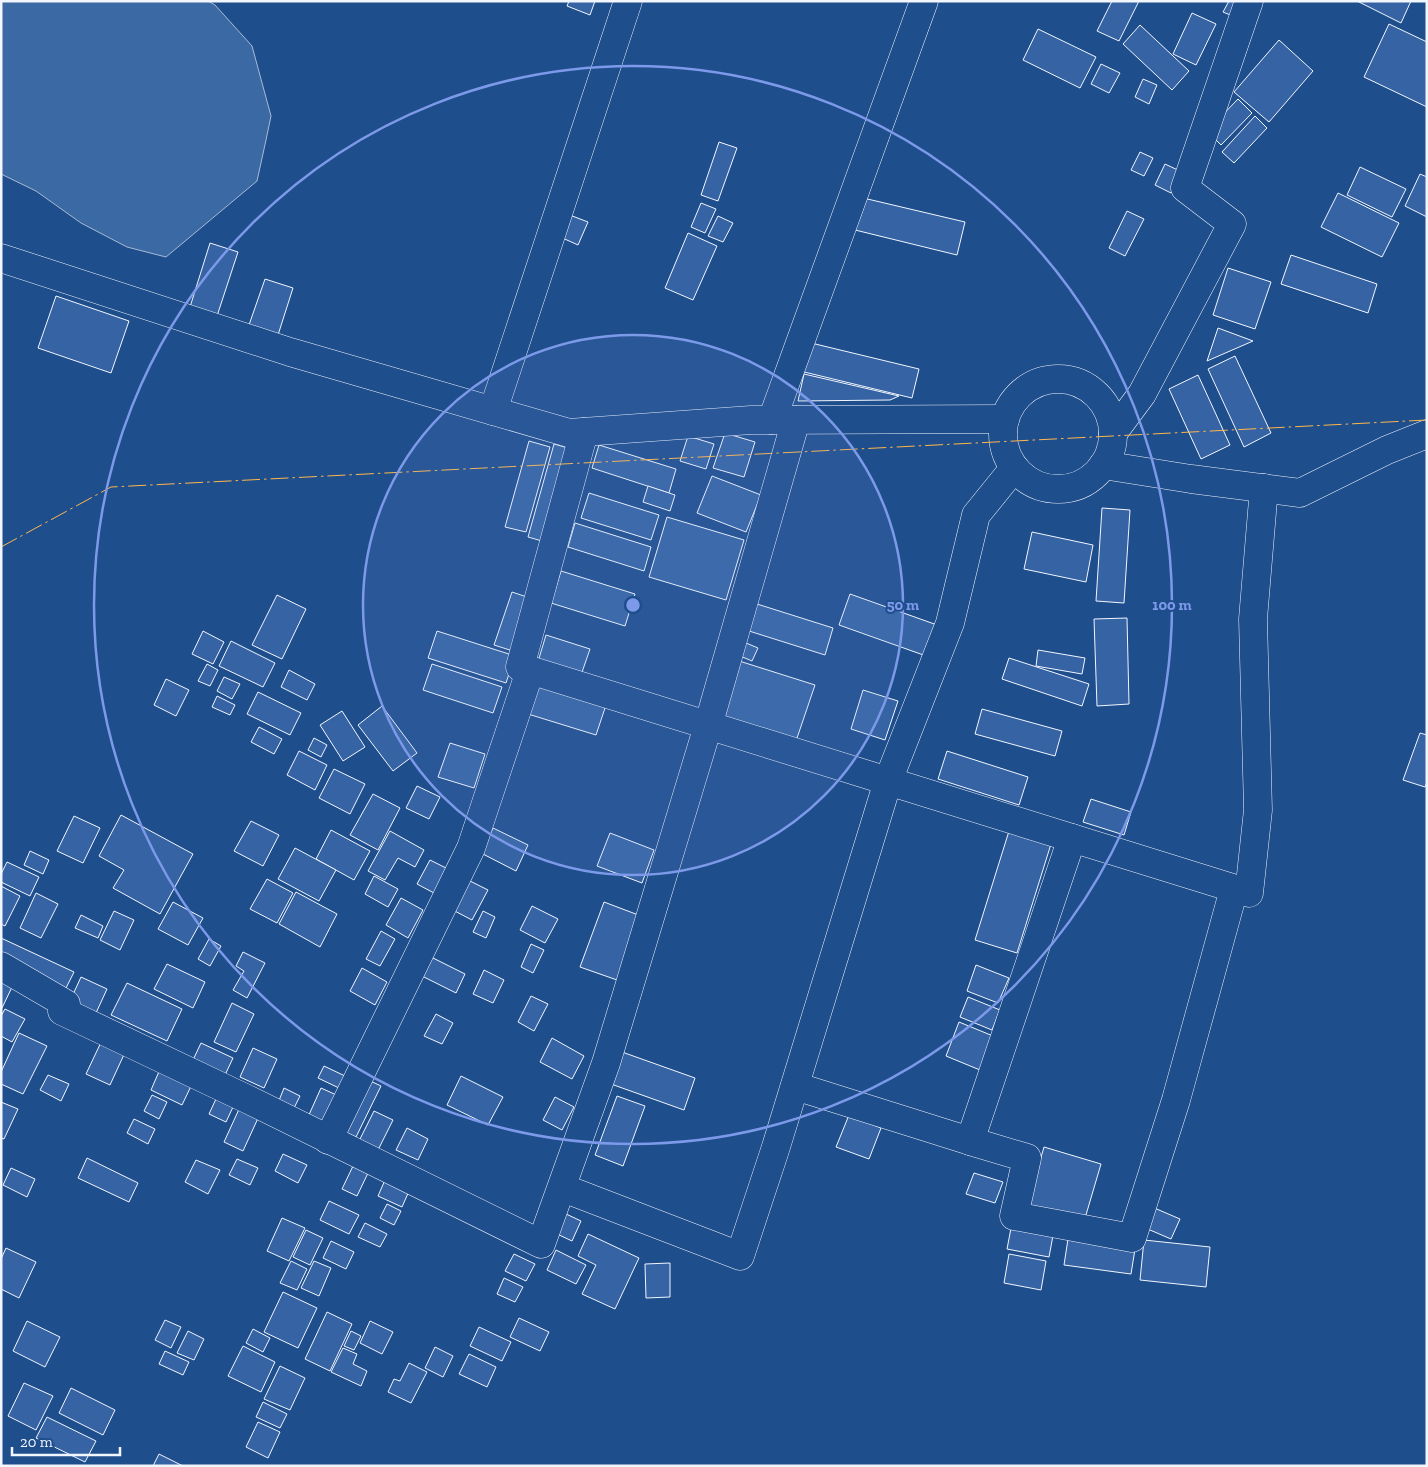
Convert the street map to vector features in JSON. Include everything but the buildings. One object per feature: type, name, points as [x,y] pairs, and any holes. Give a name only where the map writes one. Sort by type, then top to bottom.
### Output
[{"type":"street","points":[[493,411],[628,1]]},
{"type":"street","points":[[1,966],[66,1004],[62,1011],[247,1099],[541,1244],[563,1188],[606,1063],[708,726],[784,420],[924,1]]},
{"type":"street","points":[[1113,433],[1142,394],[1232,224],[1185,188],[1249,1]]},
{"type":"street","points":[[1,258],[290,352],[569,433],[751,420],[1005,419]]},
{"type":"street","points":[[1056,379],[1074,381],[1089,389],[1101,400],[1110,416],[1113,433],[1110,450],[1103,465],[1091,478],[1076,486],[1059,489],[1042,487],[1026,480],[1014,468],[1006,453],[1003,436],[1005,419],[1013,403],[1024,391],[1039,382],[1056,379]]},
{"type":"street","points":[[584,432],[520,667],[1249,893],[1258,810],[1253,619],[1264,488]]},
{"type":"street","points":[[1103,465],[1300,493],[1387,450],[1427,434]]},
{"type":"street","points":[[563,1188],[740,1256],[888,781],[950,623],[976,515],[1014,468]]},
{"type":"street","points":[[328,1140],[471,848],[530,671]]},
{"type":"street","points":[[970,1141],[1072,838]]},
{"type":"street","points":[[794,1086],[1027,1158],[1014,1216],[1132,1238],[1176,1100],[1234,889]]},
{"type":"water","points":[[1,1],[208,1],[215,5],[252,46],[271,116],[257,181],[166,257],[127,247],[81,223],[36,191],[1,174]]},
{"type":"power","points":[[1,547],[111,487],[1427,420]]}]
